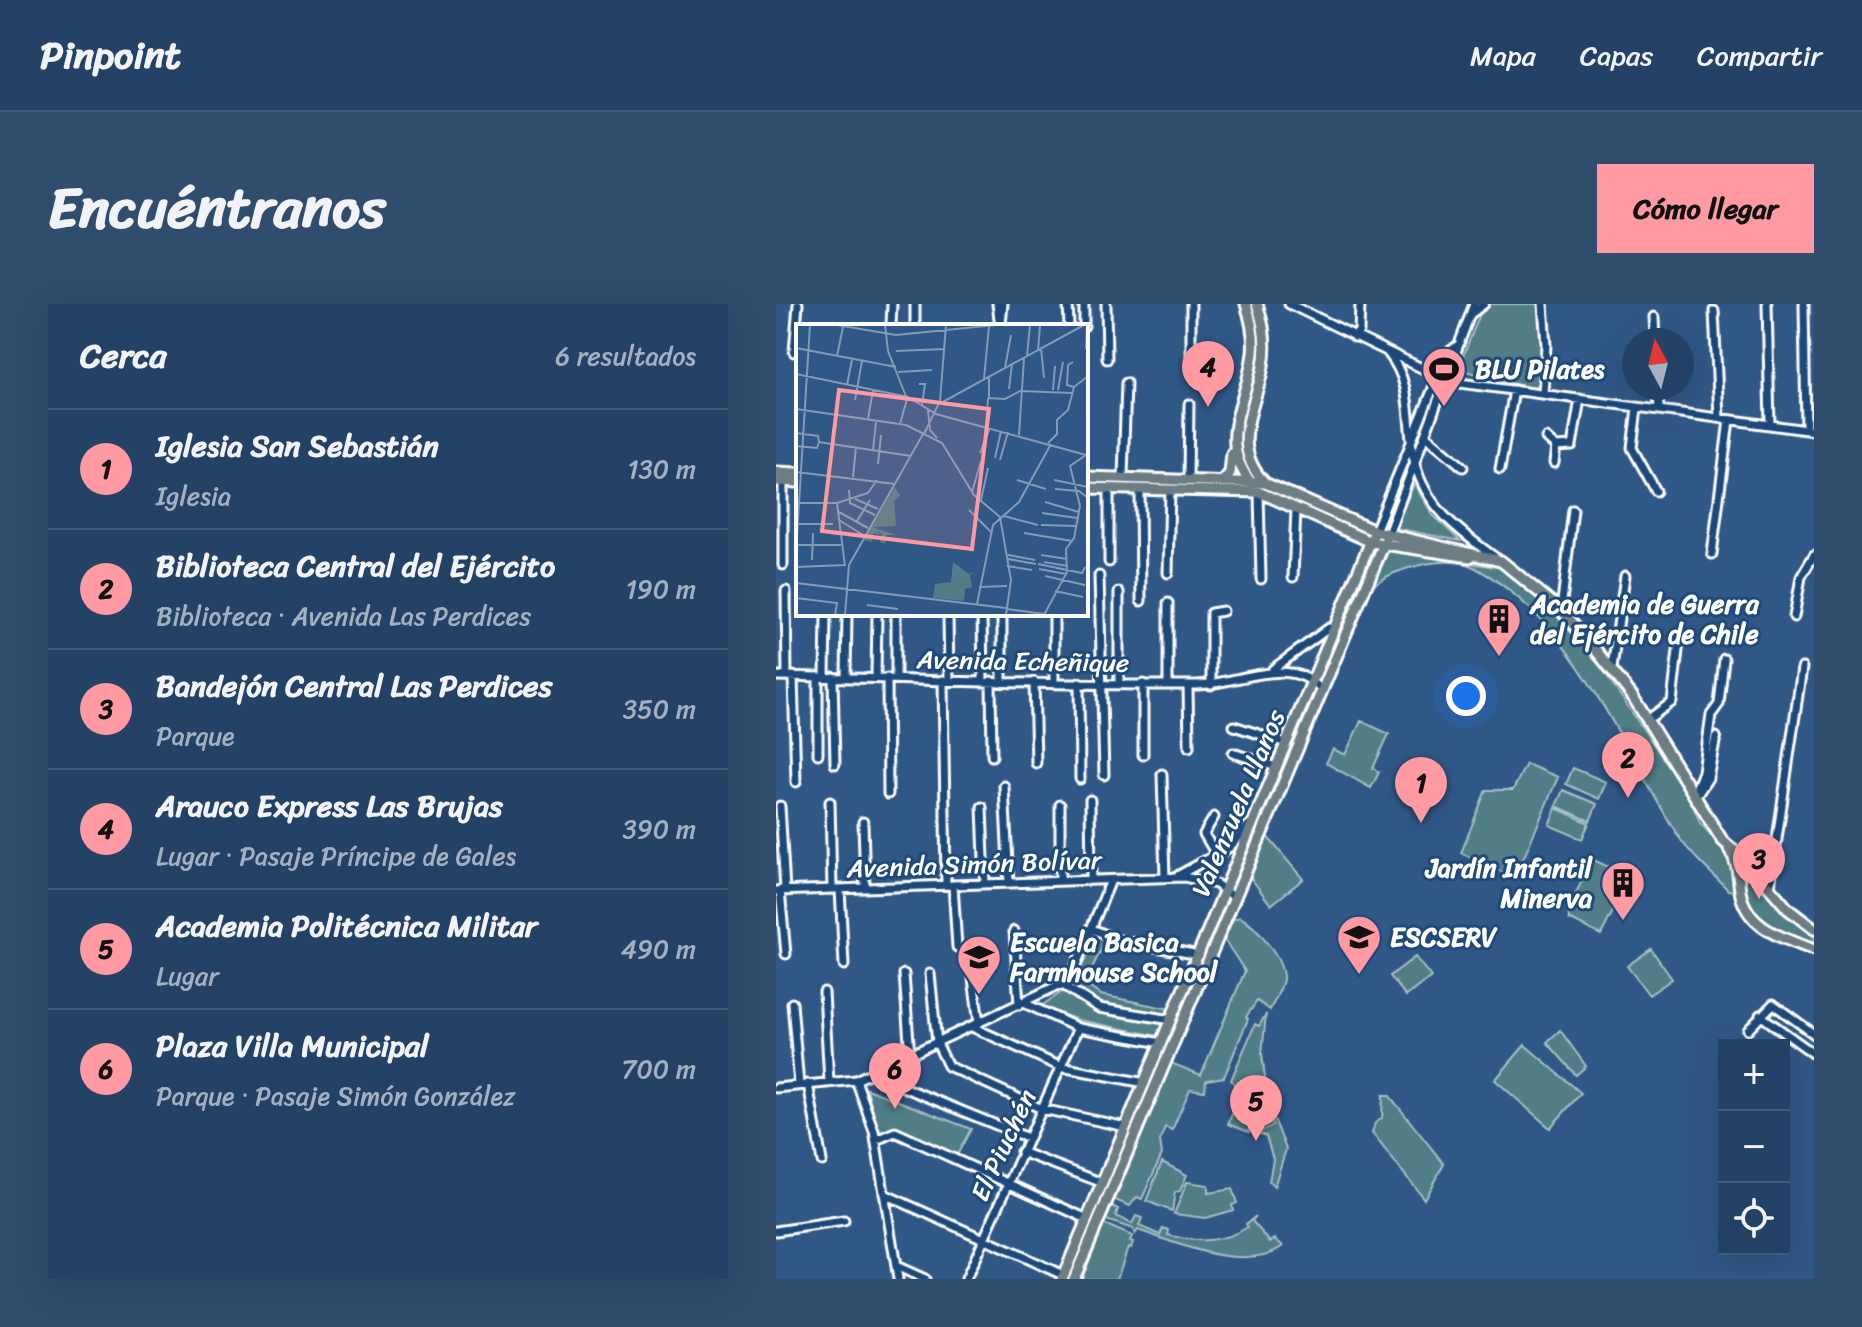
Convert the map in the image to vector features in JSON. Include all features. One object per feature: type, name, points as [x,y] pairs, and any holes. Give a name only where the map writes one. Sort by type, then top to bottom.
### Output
[{"type":"main road","points":[[1223,481],[1231,467],[1235,416],[1253,355],[1249,316],[1243,304]]},
{"type":"main road","points":[[1257,304],[1265,353],[1246,421],[1246,444],[1262,487],[1296,509],[1371,542],[1386,539],[1501,561],[1561,610],[1612,668],[1696,793],[1707,821],[1734,856],[1741,897],[1758,923],[1787,942],[1814,950]]},
{"type":"main road","points":[[1233,438],[1239,465],[1249,482]]},
{"type":"main road","points":[[776,472],[796,473]]},
{"type":"main road","points":[[1088,477],[1249,482],[1375,531],[1386,539]]},
{"type":"main road","points":[[1088,488],[1170,490],[1262,487]]},
{"type":"main road","name":"Valenzuela Llanos","points":[[1066,1278],[1087,1219],[1375,531]]},
{"type":"main road","name":"Valenzuela Llanos","points":[[1066,1278],[1234,897],[1386,539]]},
{"type":"main road","points":[[1722,840],[1752,867],[1788,909],[1814,929]]},
{"type":"main road","points":[[1738,871],[1740,867],[1752,867]]},
{"type":"street","points":[[796,324],[798,304]]},
{"type":"street","points":[[891,324],[892,304]]},
{"type":"street","points":[[997,304],[1000,324]]},
{"type":"street","points":[[1000,324],[1003,304]]},
{"type":"street","points":[[1068,304],[1069,324]]},
{"type":"street","points":[[1106,304],[1107,359]]},
{"type":"street","points":[[1191,304],[1191,357]]},
{"type":"street","points":[[1289,304],[1448,379],[1810,431],[1804,304]]},
{"type":"street","points":[[1355,337],[1359,331],[1360,304]]},
{"type":"street","points":[[1473,308],[1484,304]]},
{"type":"street","points":[[1543,304],[1543,394]]},
{"type":"street","points":[[1767,304],[1770,425]]},
{"type":"street","name":"Valenzuela Llanos","points":[[1386,539],[1473,308]]},
{"type":"street","points":[[1714,311],[1719,418]]},
{"type":"street","points":[[1654,317],[1654,328]]},
{"type":"street","points":[[794,352],[796,328]]},
{"type":"street","name":"Valenzuela Llanos","points":[[1375,531],[1438,376],[1449,352],[1457,346]]},
{"type":"street","points":[[1386,352],[1405,384],[1415,461],[1429,497],[1445,518],[1501,561]]},
{"type":"street","points":[[1123,478],[1126,383]]},
{"type":"street","points":[[1500,469],[1514,390]]},
{"type":"street","points":[[1546,438],[1556,447],[1569,448],[1574,444],[1580,399]]},
{"type":"street","points":[[1659,400],[1659,410]]},
{"type":"street","points":[[1188,479],[1189,404]]},
{"type":"street","points":[[1637,408],[1632,448],[1656,491]]},
{"type":"street","points":[[1712,554],[1729,420]]},
{"type":"street","points":[[1425,435],[1463,467]]},
{"type":"street","points":[[1554,463],[1556,447]]},
{"type":"street","points":[[779,481],[783,565]]},
{"type":"street","points":[[1261,579],[1262,487]]},
{"type":"street","points":[[1109,488],[1109,562]]},
{"type":"street","points":[[1140,489],[1141,601]]},
{"type":"street","points":[[1168,573],[1170,490]]},
{"type":"street","points":[[1293,577],[1296,509]]},
{"type":"street","points":[[1561,610],[1573,510]]},
{"type":"street","points":[[1794,617],[1801,577],[1814,555]]},
{"type":"street","points":[[1099,576],[1104,775]]},
{"type":"street","points":[[1612,668],[1625,576]]},
{"type":"street","points":[[786,591],[796,782]]},
{"type":"street","points":[[1119,592],[1119,683]]},
{"type":"street","points":[[1168,603],[1168,685]]},
{"type":"street","points":[[1211,685],[1211,613],[1223,611]]},
{"type":"street","points":[[818,754],[825,677],[826,616]]},
{"type":"street","points":[[846,677],[847,616]]},
{"type":"street","points":[[876,678],[877,616]]},
{"type":"street","points":[[896,616],[896,679]]},
{"type":"street","points":[[948,616],[949,885],[957,947]]},
{"type":"street","points":[[982,616],[992,756]]},
{"type":"street","points":[[1002,616],[1002,681]]},
{"type":"street","points":[[1054,616],[1054,682]]},
{"type":"street","name":"Avenida Echeñique","points":[[1267,673],[1329,628],[1334,629]]},
{"type":"street","points":[[1647,720],[1672,702],[1680,633]]},
{"type":"street","points":[[1696,793],[1703,772],[1711,715],[1719,704],[1724,659]]},
{"type":"street","points":[[1770,887],[1802,668]]},
{"type":"street","name":"Avenida Echeñique","points":[[776,676],[1211,685],[1267,673],[1294,672],[1313,680]]},
{"type":"street","points":[[825,677],[835,764]]},
{"type":"street","points":[[887,678],[888,794]]},
{"type":"street","points":[[1313,680],[1321,690]]},
{"type":"street","points":[[1034,682],[1036,763]]},
{"type":"street","points":[[1079,683],[1080,779]]},
{"type":"street","points":[[1143,684],[1143,755]]},
{"type":"street","points":[[1188,685],[1189,747]]},
{"type":"street","points":[[1234,726],[1286,743]]},
{"type":"street","points":[[1696,793],[1708,778],[1716,737]]},
{"type":"street","points":[[1233,753],[1276,767]]},
{"type":"street","points":[[1162,774],[1169,878]]},
{"type":"street","points":[[1004,786],[1009,883]]},
{"type":"street","points":[[1090,800],[1091,880]]},
{"type":"street","points":[[830,802],[844,965]]},
{"type":"street","points":[[1060,805],[1060,881]]},
{"type":"street","points":[[780,806],[780,890],[786,954]]},
{"type":"street","points":[[982,807],[985,884]]},
{"type":"street","name":"Avenida Simón Bolívar","points":[[1169,878],[1217,856],[1242,836],[1258,809]]},
{"type":"street","points":[[1214,817],[1204,834],[1217,856]]},
{"type":"street","points":[[863,822],[865,888]]},
{"type":"street","name":"Avenida Simón Bolívar","points":[[780,890],[1169,878],[1206,880],[1234,897]]},
{"type":"street","points":[[776,1088],[856,1080],[1061,984],[1074,970],[1111,880]]},
{"type":"street","points":[[1092,929],[1119,940],[1199,955]]},
{"type":"street","points":[[1014,931],[1021,1004]]},
{"type":"street","points":[[972,971],[976,1025]]},
{"type":"street","points":[[904,974],[910,1056]]},
{"type":"street","points":[[930,974],[937,1043],[948,1066],[1042,1109],[1126,1127]]},
{"type":"street","points":[[1061,984],[1099,1008],[1171,1020]]},
{"type":"street","points":[[824,992],[829,1082]]},
{"type":"street","points":[[792,1003],[803,1085],[822,1161]]},
{"type":"street","points":[[1021,1004],[1078,1028],[1161,1043]]},
{"type":"street","points":[[1748,1030],[1768,1006],[1775,1005],[1814,1035],[1805,1047]]},
{"type":"street","points":[[1760,1015],[1814,1054]]},
{"type":"street","points":[[976,1025],[1061,1067],[1145,1083]]},
{"type":"street","name":"El Piuchén","points":[[966,1279],[1006,1183],[1078,1028]]},
{"type":"street","points":[[886,1066],[903,1087],[1028,1138]]},
{"type":"street","points":[[856,1080],[876,1140],[898,1279]]},
{"type":"street","points":[[876,1140],[895,1132],[1087,1219]]},
{"type":"street","points":[[1021,1152],[1103,1183]]},
{"type":"street","points":[[884,1194],[1066,1278]]},
{"type":"street","points":[[776,1231],[844,1221]]},
{"type":"street","points":[[896,1266],[925,1279]]},
{"type":"green space","points":[[1489,304],[1538,304],[1541,344],[1539,390],[1458,369],[1482,309]]},
{"type":"green space","points":[[1414,484],[1433,515],[1460,541],[1395,528]]},
{"type":"green space","points":[[1389,550],[1502,568],[1555,614],[1601,667],[1690,798],[1700,823],[1729,855],[1734,891],[1728,890],[1680,839],[1591,686],[1541,619],[1510,591],[1476,568],[1464,564],[1423,564],[1395,573],[1373,585]]},
{"type":"green space","points":[[1361,721],[1389,734],[1373,768],[1379,772],[1371,788],[1326,763],[1333,749],[1345,755]]},
{"type":"green space","points":[[1526,764],[1558,777],[1515,878],[1461,853],[1486,790],[1513,790]]},
{"type":"green space","points":[[1573,768],[1606,782],[1599,799],[1566,784]]},
{"type":"green space","points":[[1563,790],[1597,804],[1590,821],[1556,806]]},
{"type":"green space","points":[[1556,808],[1589,823],[1582,839],[1549,825]]},
{"type":"green space","points":[[1266,835],[1303,879],[1271,905],[1251,878]]},
{"type":"green space","points":[[1728,846],[1789,916],[1814,931],[1814,949],[1773,934],[1747,907]]},
{"type":"green space","points":[[1592,859],[1630,878],[1601,935],[1569,919],[1568,910]]},
{"type":"green space","points":[[1240,917],[1260,935],[1279,962],[1283,979],[1280,991],[1270,1010],[1257,1001],[1246,1017],[1248,1019],[1224,1077],[1206,1080],[1205,1091],[1190,1089],[1172,1130],[1165,1127],[1160,1141],[1162,1154],[1142,1199],[1137,1197],[1130,1206],[1115,1200],[1171,1063],[1201,1075],[1245,971],[1223,938],[1230,920]]},
{"type":"green space","points":[[1097,937],[1106,940],[1084,984],[1101,995],[1175,1010],[1164,1037],[1078,1020],[1041,1006],[1071,986]]},
{"type":"green space","points":[[1651,949],[1672,979],[1649,995],[1627,966]]},
{"type":"green space","points":[[1415,957],[1431,977],[1406,996],[1390,976]]},
{"type":"green space","points":[[1266,1014],[1262,1054],[1267,1093],[1262,1092],[1251,1101],[1262,1116],[1271,1111],[1286,1149],[1274,1187],[1269,1182],[1273,1159],[1266,1136],[1258,1133],[1273,1125],[1272,1122],[1254,1130],[1237,1105],[1244,1096],[1231,1080],[1255,1024],[1259,1026]]},
{"type":"green space","points":[[1560,1030],[1586,1066],[1576,1075],[1547,1042]]},
{"type":"green space","points":[[1525,1045],[1581,1093],[1550,1128],[1495,1080]]},
{"type":"green space","points":[[867,1089],[971,1129],[957,1155],[896,1129],[879,1134]]},
{"type":"green space","points":[[1383,1095],[1389,1095],[1444,1164],[1424,1199],[1372,1133],[1375,1123],[1382,1118]]},
{"type":"green space","points":[[1235,1107],[1249,1124],[1249,1132],[1228,1124]]},
{"type":"green space","points":[[1162,1162],[1187,1175],[1180,1191],[1175,1192],[1172,1211],[1146,1201]]},
{"type":"green space","points":[[1187,1182],[1208,1185],[1208,1193],[1232,1189],[1237,1203],[1232,1205],[1233,1210],[1205,1218],[1174,1214]]},
{"type":"green space","points":[[1112,1206],[1118,1209],[1116,1216],[1132,1224],[1136,1216],[1142,1218],[1139,1226],[1160,1235],[1163,1228],[1169,1230],[1168,1235],[1199,1240],[1219,1239],[1238,1232],[1248,1227],[1246,1224],[1256,1216],[1252,1221],[1270,1242],[1275,1239],[1283,1246],[1267,1254],[1250,1257],[1210,1253],[1138,1230],[1135,1234],[1133,1229],[1106,1220]]},
{"type":"green space","points":[[1104,1224],[1132,1236],[1131,1248],[1128,1247],[1117,1279],[1082,1279]]},
{"type":"place","name":"Arauco Express Las Brujas","points":[[1208,407]]},
{"type":"place","name":"BLU Pilates","points":[[1444,408]]},
{"type":"place","name":"Academia de Guerra del Ejército de Chile","points":[[1499,658]]},
{"type":"place","name":"Biblioteca Central del Ejército","points":[[1628,798]]},
{"type":"place","name":"Iglesia San Sebastián","points":[[1421,823]]},
{"type":"place","name":"Bandejón Central Las Perdices","points":[[1759,899]]},
{"type":"place","name":"Jardín Infantil Minerva","points":[[1623,922]]},
{"type":"place","name":"ESCSERV","points":[[1359,976]]},
{"type":"place","name":"Escuela Basica Farmhouse School","points":[[979,996]]},
{"type":"place","name":"Plaza Villa Municipal","points":[[895,1109]]},
{"type":"place","name":"Academia Politécnica Militar","points":[[1256,1141]]}]
